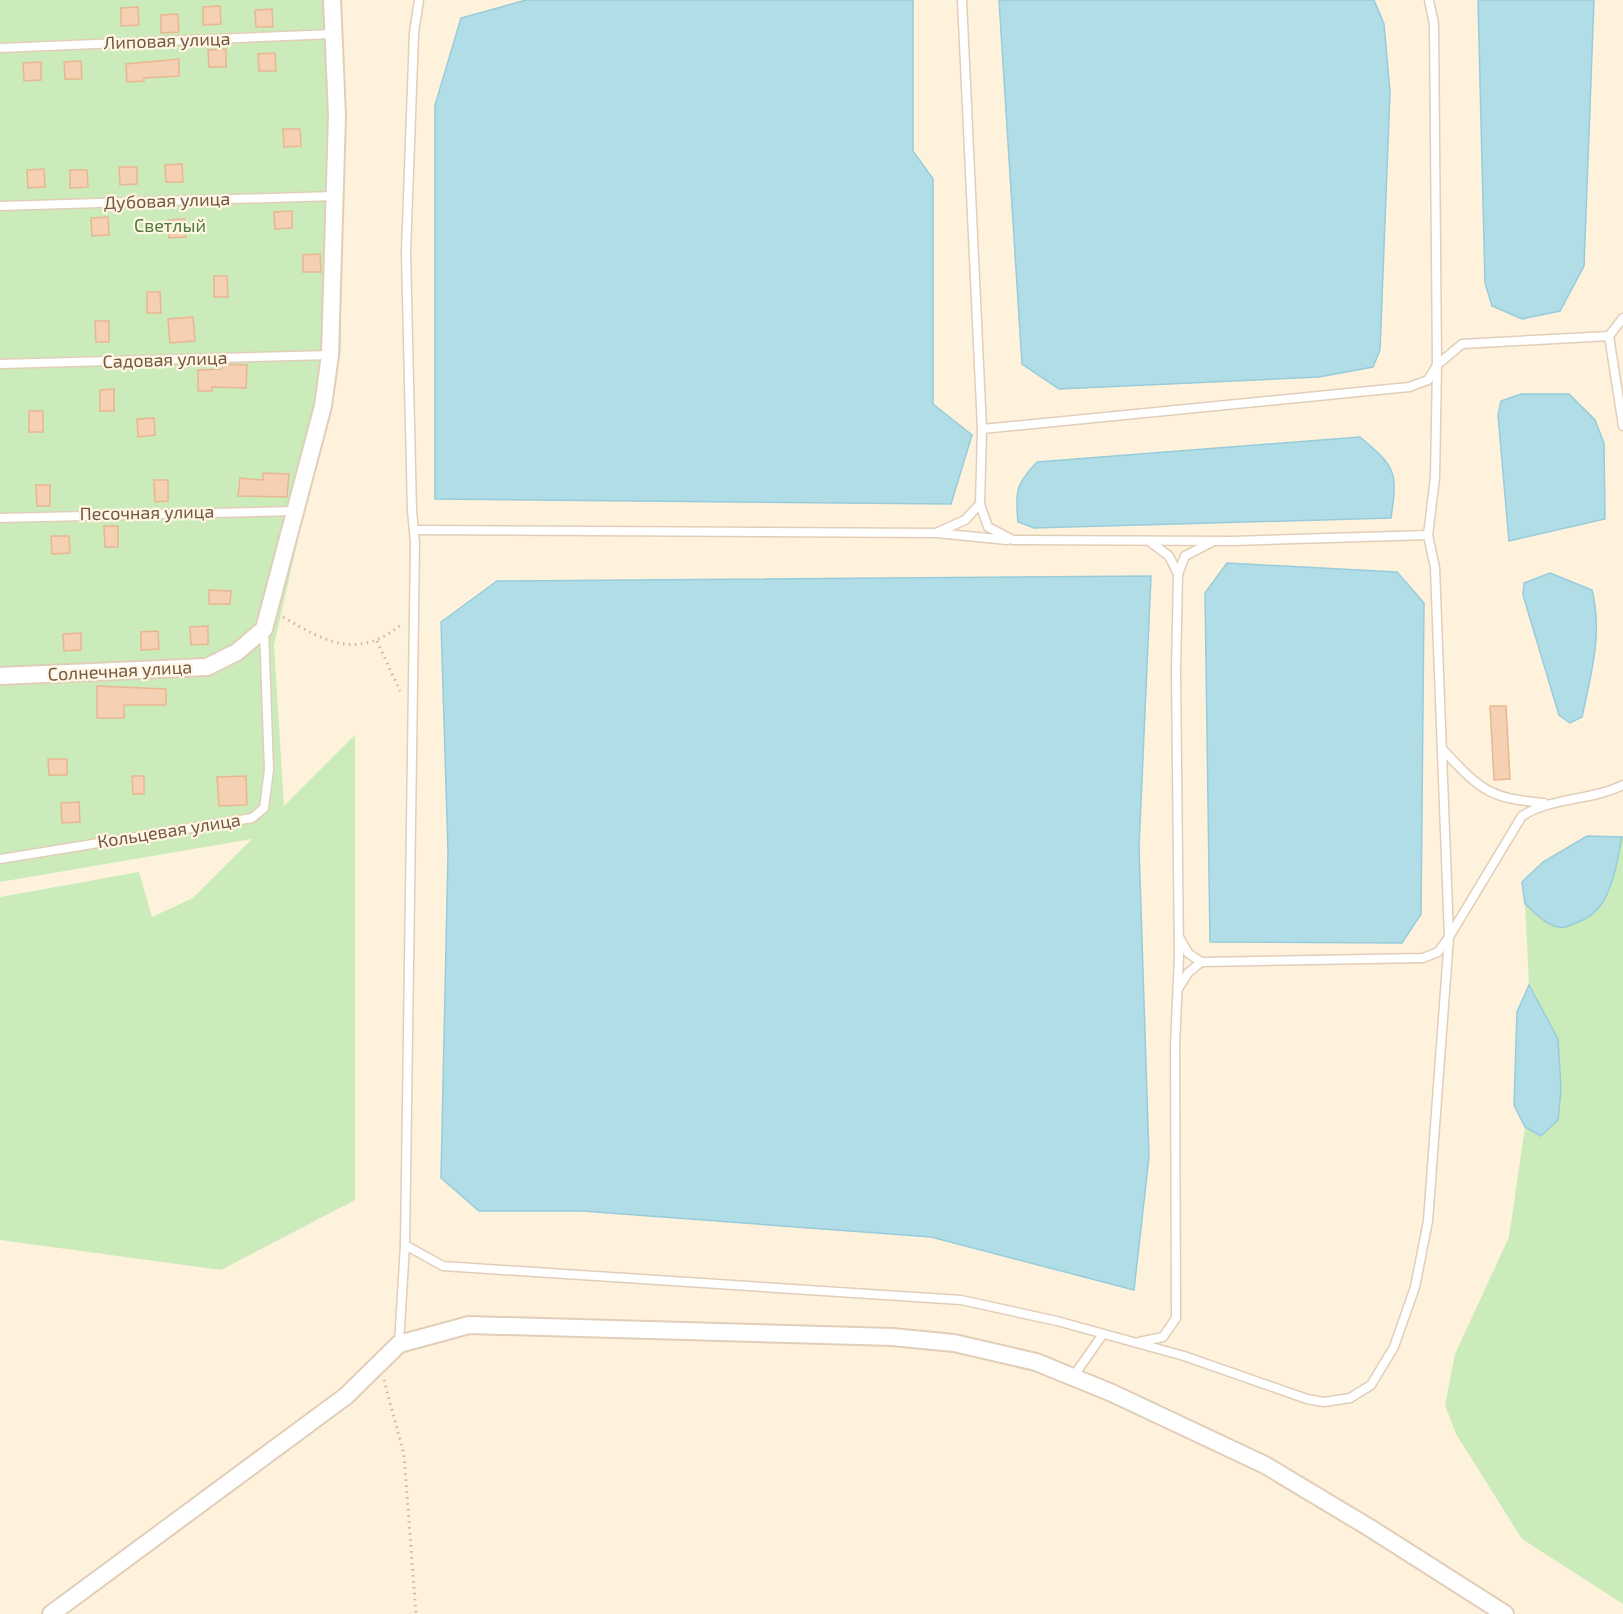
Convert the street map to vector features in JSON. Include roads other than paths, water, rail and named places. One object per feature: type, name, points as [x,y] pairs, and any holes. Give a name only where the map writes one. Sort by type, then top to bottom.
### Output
[{"type":"street","points":[[264,629],[323,406],[330,355],[337,115],[332,0]]},
{"type":"street","name":"Солнечная улица","points":[[0,676],[207,667],[237,652],[264,629]]},
{"type":"street","points":[[51,1614],[346,1396],[399,1344],[469,1325],[892,1337],[954,1343],[1036,1362],[1265,1465],[1505,1614]]},
{"type":"lane","points":[[399,1344],[405,1245],[414,615],[414,530],[406,252],[414,33],[419,0]]},
{"type":"lane","points":[[962,0],[982,429],[980,504],[988,527],[1013,540]]},
{"type":"lane","points":[[405,1245],[444,1266],[961,1299],[1136,1343],[1307,1399],[1324,1402],[1350,1398],[1371,1385],[1394,1347],[1411,1297],[1428,1221],[1449,937],[1436,568],[1428,535],[1435,478],[1437,365],[1434,24],[1429,0]]},
{"type":"lane","name":"Липовая улица","points":[[0,48],[334,34]]},
{"type":"lane","name":"Дубовая улица","points":[[0,206],[335,196]]},
{"type":"lane","points":[[1623,318],[1609,336],[1623,426]]},
{"type":"lane","points":[[982,429],[1409,387],[1428,380],[1437,365],[1462,344],[1609,336]]},
{"type":"lane","name":"Садовая улица","points":[[0,364],[330,355]]},
{"type":"lane","points":[[936,533],[965,520],[980,504]]},
{"type":"lane","name":"Песочная улица","points":[[0,518],[294,511]]},
{"type":"lane","points":[[414,530],[936,533],[1013,540],[1213,541],[1428,535]]},
{"type":"lane","points":[[1148,540],[1169,556],[1178,574]]},
{"type":"lane","points":[[1136,1343],[1163,1337],[1176,1318],[1175,1045],[1179,937],[1176,671],[1178,574],[1185,556],[1213,541]]},
{"type":"lane","name":"Кольцевая улица","points":[[0,859],[252,818],[264,808],[269,770],[264,629]]},
{"type":"lane","points":[[1443,750],[1491,794],[1512,800],[1552,804]]},
{"type":"lane","points":[[1179,937],[1188,952],[1201,962],[1423,958],[1438,952],[1449,937],[1522,816],[1535,807],[1590,797],[1623,785]]},
{"type":"lane","points":[[1178,990],[1188,973],[1201,962]]},
{"type":"lane","points":[[1073,1377],[1103,1334]]},
{"type":"water","points":[[526,0],[913,0],[913,151],[933,179],[933,404],[972,435],[951,504],[435,499],[435,105],[461,18]]},
{"type":"water","points":[[999,0],[1374,0],[1384,24],[1390,92],[1380,350],[1373,367],[1319,377],[1059,389],[1022,364]]},
{"type":"water","points":[[1478,0],[1594,0],[1584,266],[1560,311],[1522,319],[1492,306],[1485,283]]},
{"type":"water","points":[[1521,394],[1569,394],[1595,420],[1604,443],[1605,519],[1509,541],[1498,415],[1501,401]]},
{"type":"water","points":[[1360,437],[1381,456],[1392,472],[1394,490],[1391,518],[1034,528],[1018,522],[1018,489],[1037,462]]},
{"type":"water","points":[[1227,563],[1397,572],[1424,603],[1421,914],[1402,943],[1210,942],[1205,593]]},
{"type":"water","points":[[1550,573],[1592,590],[1595,606],[1596,638],[1589,685],[1582,717],[1570,723],[1559,715],[1523,595],[1524,583]]},
{"type":"water","points":[[1151,576],[1139,847],[1149,1157],[1134,1290],[931,1237],[582,1211],[479,1211],[441,1178],[448,852],[441,622],[497,581]]},
{"type":"water","points":[[1587,836],[1622,837],[1610,889],[1596,910],[1586,918],[1566,927],[1554,926],[1525,904],[1522,882],[1543,862]]},
{"type":"water","points":[[1529,985],[1558,1039],[1561,1090],[1558,1120],[1541,1136],[1525,1127],[1514,1105],[1517,1012]]},
{"type":"park label","name":"Светлый","points":[[170,226]]}]
